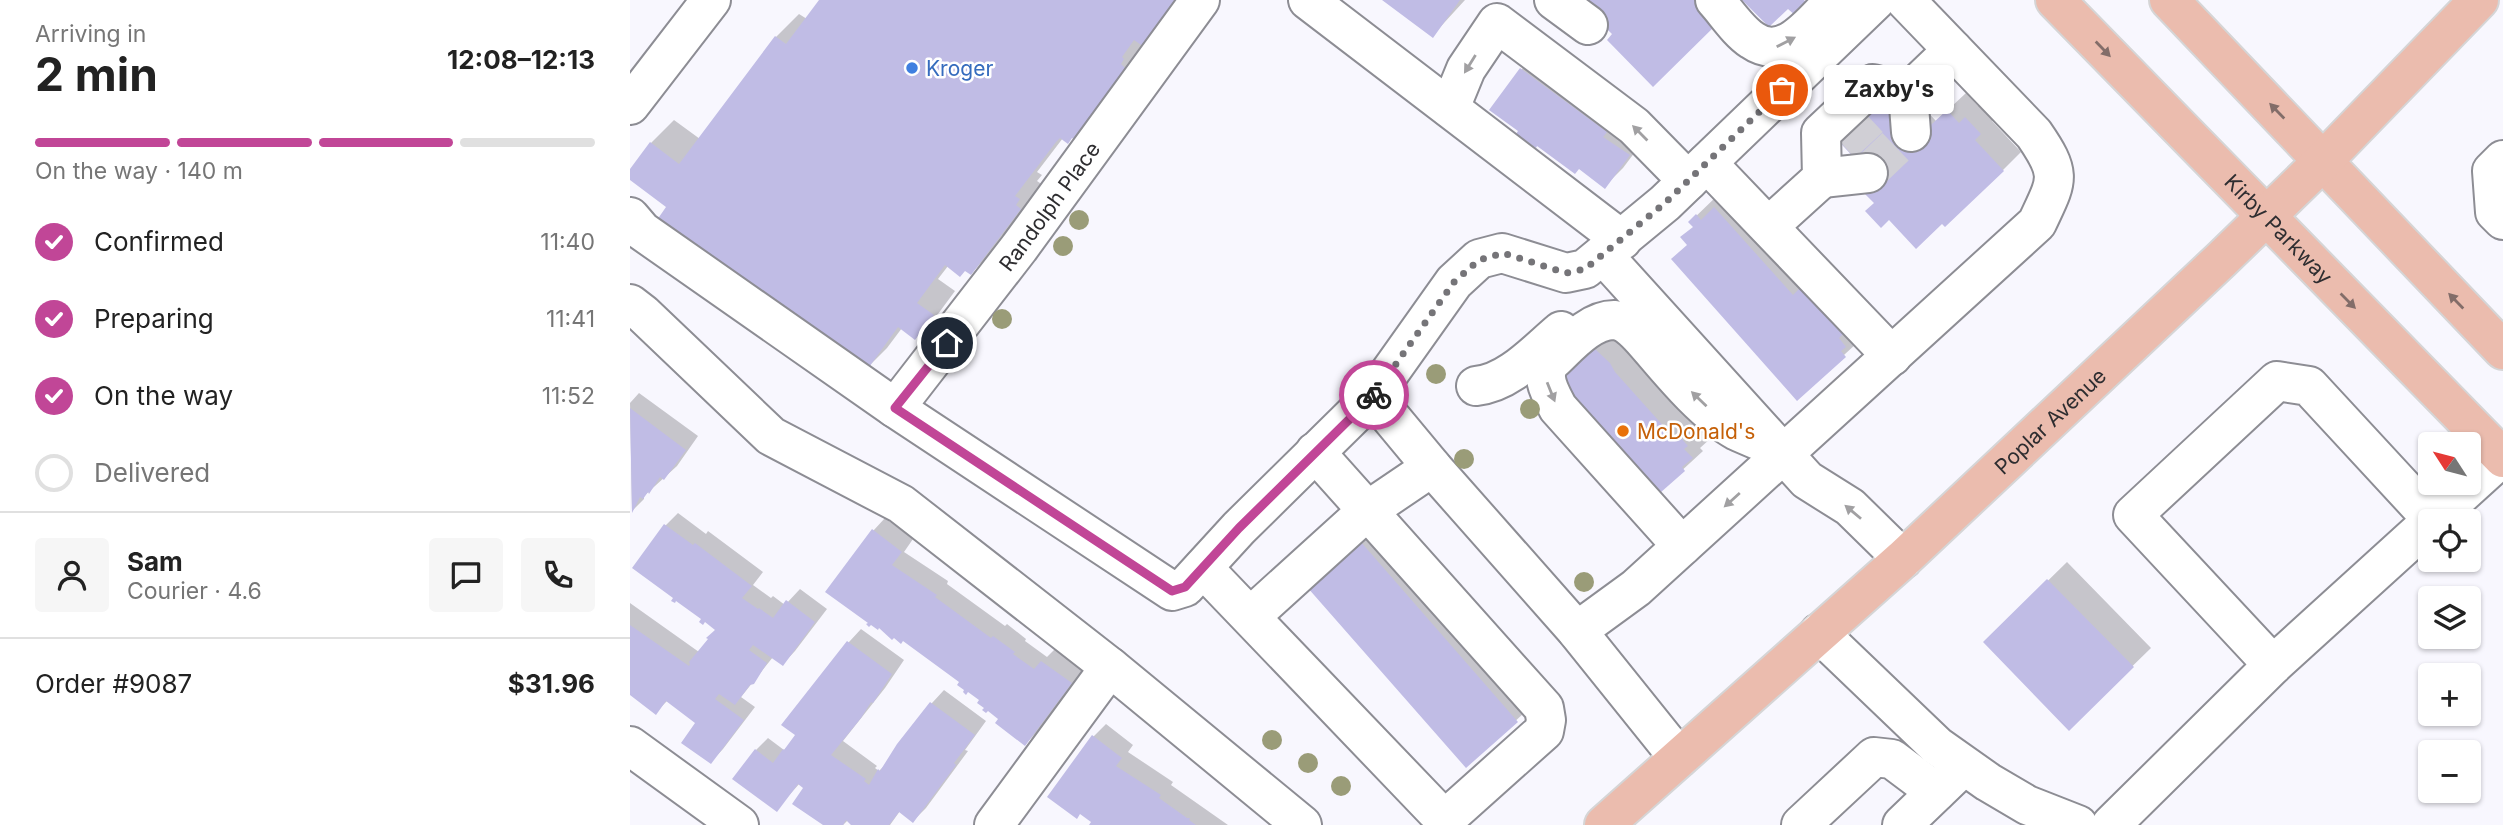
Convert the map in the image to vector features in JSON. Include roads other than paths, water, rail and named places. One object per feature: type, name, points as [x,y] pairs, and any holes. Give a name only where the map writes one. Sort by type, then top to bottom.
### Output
[{"type":"main road","name":"Kirby Parkway","points":[[2055,0],[2502,457]]},
{"type":"main road","points":[[2169,0],[2503,350]]},
{"type":"main road","name":"Poplar Avenue","points":[[1604,825],[1903,559],[2266,218],[2479,0]]},
{"type":"street","points":[[630,105],[711,0]]},
{"type":"street","name":"Randolph Place","points":[[895,408],[1027,237],[1200,0]]},
{"type":"street","points":[[1308,0],[1450,108],[1613,248],[1644,300],[1807,480],[1850,507],[1903,559]]},
{"type":"street","points":[[1554,0],[1588,25]]},
{"type":"street","points":[[1715,0],[1751,40],[1770,49],[1788,44],[1835,0]]},
{"type":"street","points":[[630,217],[642,231],[895,408],[1172,591],[1185,587],[1239,528],[1373,396],[1454,282],[1479,260],[1503,253],[1566,273],[1585,269],[1613,248],[1698,172],[1876,0]]},
{"type":"street","points":[[1577,631],[1636,588],[1780,451],[1892,356],[2037,223],[2054,185],[2052,160],[2034,134],[1905,0]]},
{"type":"street","points":[[1450,108],[1465,68],[1497,23],[1769,226],[1892,356]]},
{"type":"street","points":[[1822,178],[1821,133],[1872,84],[1901,112],[1954,50]]},
{"type":"street","points":[[1769,226],[1822,178],[1856,159]]},
{"type":"street","points":[[2503,160],[2492,171],[2495,212],[2503,220]]},
{"type":"street","points":[[1476,386],[1486,386],[1503,379],[1582,313],[1611,300],[1644,300]]},
{"type":"street","points":[[634,317],[771,436],[901,504],[1110,667],[1301,825]]},
{"type":"street","points":[[1682,547],[1558,408],[1545,376],[1549,363],[1590,328],[1605,321],[1617,320],[1634,331],[1713,413],[1735,430],[1780,451]]},
{"type":"street","points":[[2273,665],[2133,515],[2277,381],[2308,386],[2423,509]]},
{"type":"street","points":[[1373,396],[1577,631],[1679,758]]},
{"type":"street","points":[[1203,568],[1435,810],[1449,816],[1544,731],[1544,708],[1315,452]]},
{"type":"street","points":[[2443,509],[2502,457]]},
{"type":"street","points":[[1251,616],[1367,511],[1432,467]]},
{"type":"street","points":[[2111,825],[2273,665],[2418,532]]},
{"type":"street","points":[[1819,633],[1937,746],[2027,805],[2078,825]]},
{"type":"street","points":[[994,825],[1110,667]]},
{"type":"street","points":[[630,746],[739,825]]},
{"type":"street","points":[[1801,825],[1874,757],[1892,759],[1936,792]]},
{"type":"street","points":[[1902,825],[1964,765]]},
{"type":"tunnel","points":[[1842,144],[1885,104]]},
{"type":"tunnel","points":[[1868,173],[1911,132]]},
{"type":"place","name":"Kroger","points":[[912,68]]},
{"type":"place","name":"Zaxby's","points":[[1782,90]]},
{"type":"place","name":"McDonald's","points":[[1623,431]]}]
